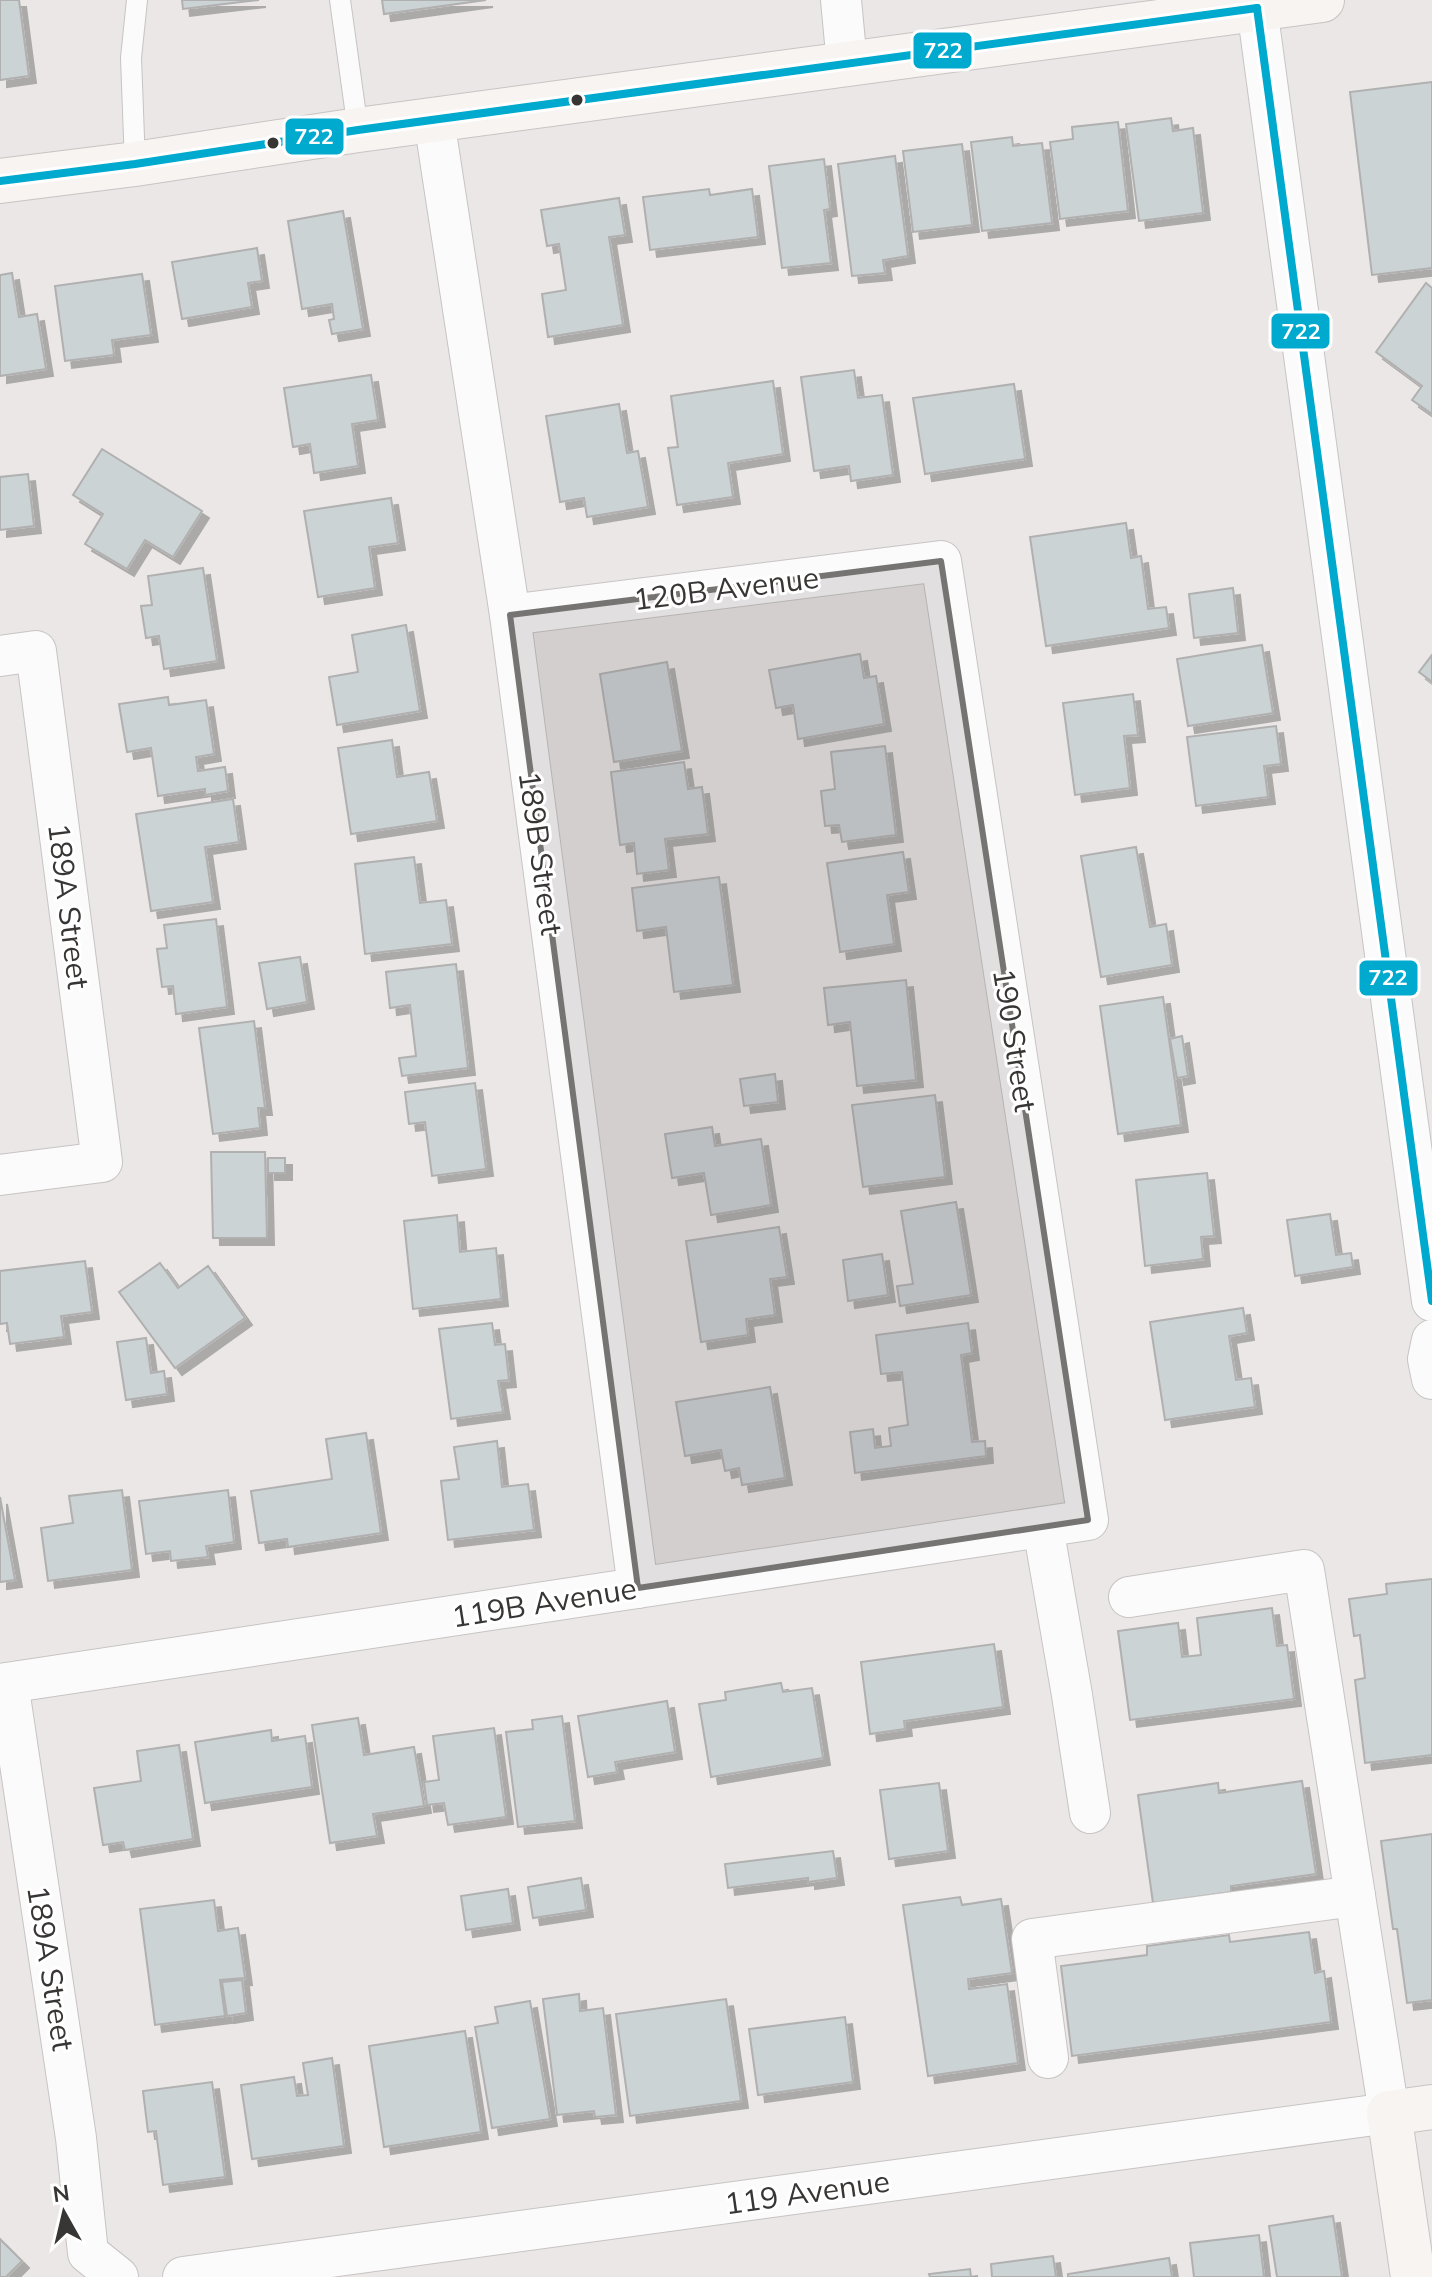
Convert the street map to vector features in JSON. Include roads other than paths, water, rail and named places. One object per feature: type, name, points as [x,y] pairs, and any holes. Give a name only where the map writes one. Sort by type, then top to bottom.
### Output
[{"type":"main road","points":[[0,181],[847,64],[1105,22],[1322,0]]},
{"type":"main road","name":"119 Avenue","points":[[1389,2113],[1432,2107]]},
{"type":"main road","points":[[1389,2113],[1413,2277]]},
{"type":"street","points":[[841,0],[847,64]]},
{"type":"street","points":[[1257,8],[1432,1301]]},
{"type":"street","name":"189B Street","points":[[434,120],[510,615],[638,1588]]},
{"type":"street","name":"120B Avenue","points":[[510,615],[941,561]]},
{"type":"street","name":"190 Street","points":[[941,561],[1088,1520]]},
{"type":"street","name":"189A Street","points":[[0,1175],[102,1162],[18,654]]},
{"type":"street","points":[[1432,1340],[1428,1359],[1432,1379]]},
{"type":"street","name":"119B Avenue","points":[[4,1684],[1088,1520]]},
{"type":"street","points":[[1043,1527],[1090,1813]]},
{"type":"street","points":[[1129,1597],[1304,1570],[1389,2113]]},
{"type":"street","name":"189A Street","points":[[4,1684],[76,2138],[103,2265]]},
{"type":"street","points":[[1048,2058],[1032,1939],[1355,1896]]},
{"type":"street","name":"119 Avenue","points":[[183,2277],[1389,2113]]},
{"type":"lane","points":[[135,164],[131,58],[137,0]]},
{"type":"lane","points":[[340,0],[358,130]]}]
